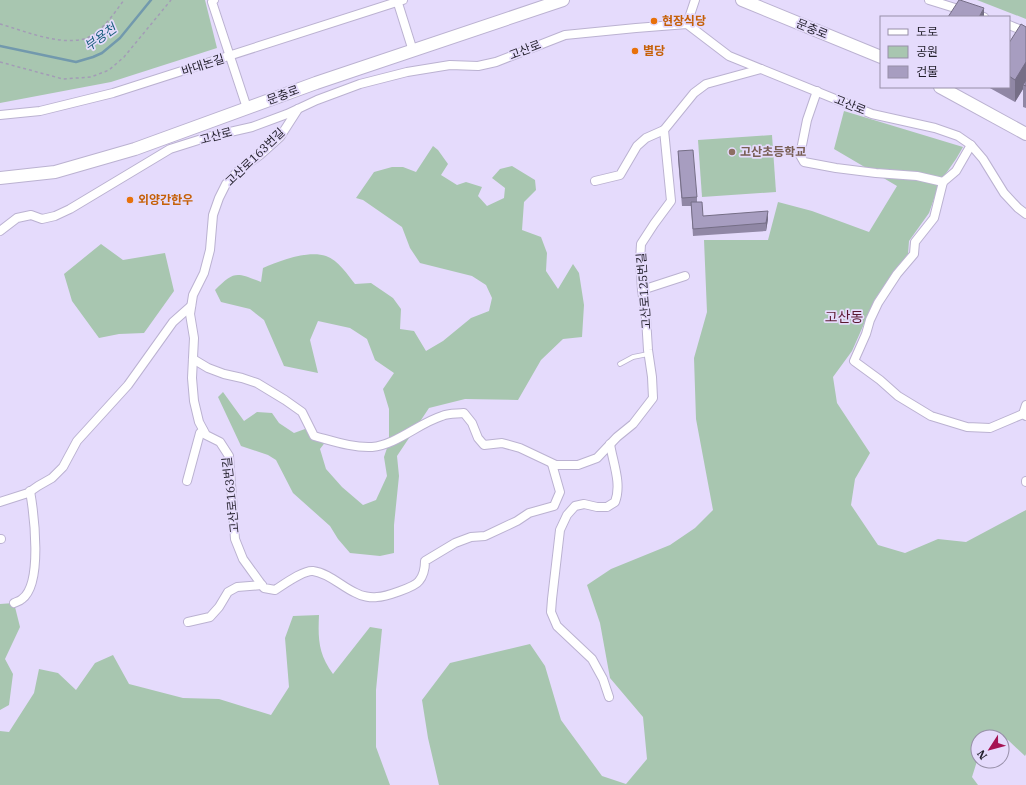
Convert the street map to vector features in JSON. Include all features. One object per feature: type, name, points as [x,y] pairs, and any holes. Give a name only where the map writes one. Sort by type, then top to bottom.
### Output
[{"type":"street","points":[[214,0],[212,2],[247,108]]},
{"type":"street","name":"문충로","points":[[0,178],[55,172],[135,149],[316,83],[563,0]]},
{"type":"street","points":[[687,24],[696,0]]},
{"type":"street","name":"문충로","points":[[742,0],[880,57]]},
{"type":"street","points":[[929,0],[981,16]]},
{"type":"street","points":[[399,1],[413,51]]},
{"type":"street","name":"바대논길","points":[[0,115],[40,111],[113,93],[399,1]]},
{"type":"street","name":"고산로","points":[[0,231],[17,218],[31,215],[42,219],[55,216],[70,209],[170,149],[208,137],[252,127],[288,114],[317,100],[360,84],[407,72],[450,65],[478,66],[496,62],[565,35],[687,24],[729,56],[872,114],[935,128],[958,136],[971,146],[983,159],[1004,193],[1026,214]]},
{"type":"street","points":[[1010,25],[1026,32]]},
{"type":"street","points":[[595,181],[620,175],[637,146],[646,138],[664,130],[694,93],[706,84],[761,69]]},
{"type":"street","points":[[942,88],[1026,134]]},
{"type":"street","points":[[817,91],[807,120],[800,154],[804,162],[876,173],[917,176],[943,182]]},
{"type":"street","name":"고산로163번길","points":[[262,585],[243,558],[235,539],[229,456],[220,442],[206,435],[199,422],[194,401],[192,378],[194,338],[190,314],[193,295],[204,273],[210,250],[213,215],[226,184],[238,171],[260,155],[280,137],[299,109]]},
{"type":"street","name":"고산로125번길","points":[[193,359],[208,368],[257,383],[285,400],[302,412],[314,436],[359,447],[373,447],[387,444],[444,415],[464,413],[472,422],[478,438],[484,445],[502,443],[520,448],[556,466],[578,465],[597,458],[610,444],[633,424],[653,398],[640,261],[641,244],[671,201],[664,130]]},
{"type":"street","points":[[971,146],[956,171],[943,182],[934,218],[915,242],[914,254],[897,274],[878,303],[854,361],[880,380],[898,396],[931,416],[967,427],[990,428],[1024,415],[1026,406]]},
{"type":"street","points":[[642,290],[685,276]]},
{"type":"street","points":[[0,502],[30,491],[52,478],[63,467],[77,441],[128,385],[173,322],[191,306]]},
{"type":"street","points":[[187,480],[200,433],[203,430]]},
{"type":"street","points":[[609,697],[603,679],[592,659],[557,626],[551,612],[560,530],[567,515],[575,506],[584,504],[597,507],[607,507],[616,502],[619,486],[610,444]]},
{"type":"street","points":[[188,622],[210,617],[219,607],[228,592],[237,588],[262,585],[264,588],[275,590],[300,574],[311,570],[326,575],[357,594],[377,597],[414,586],[419,582],[424,573],[425,561],[455,543],[471,537],[485,536],[517,521],[529,513],[554,506],[560,492],[552,464]]},
{"type":"street","points":[[14,603],[23,599],[30,588],[34,570],[35,527],[30,491]]},
{"type":"lane","points":[[620,364],[633,357],[649,354]]},
{"type":"path","points":[[0,24],[61,41],[80,40],[93,35],[104,25],[124,0]]},
{"type":"path","points":[[0,62],[63,79],[91,77],[109,70],[124,57],[171,0]]},
{"type":"green space","points":[[0,0],[205,0],[217,48],[111,82],[0,103]]},
{"type":"green space","points":[[977,0],[1026,0],[1026,19]]},
{"type":"green space","points":[[844,111],[963,147],[940,182],[929,213],[909,241],[908,254],[875,299],[852,351],[833,377],[837,403],[870,453],[855,479],[851,505],[878,545],[905,553],[938,539],[966,542],[1026,510],[1025,756],[1010,742],[1010,729],[970,729],[970,769],[975,769],[972,777],[978,785],[439,785],[428,738],[422,700],[450,663],[530,644],[545,666],[561,720],[602,776],[626,784],[647,759],[643,717],[610,678],[600,623],[587,585],[611,569],[670,545],[695,528],[713,510],[696,419],[694,358],[707,312],[704,240],[768,240],[778,202],[812,211],[869,232],[897,186],[834,149]]},
{"type":"green space","points":[[772,135],[776,192],[702,197],[698,140]]},
{"type":"green space","points":[[433,146],[438,150],[448,164],[441,175],[457,185],[466,182],[482,187],[478,196],[487,206],[504,198],[505,188],[492,178],[500,169],[512,166],[535,180],[536,190],[524,202],[522,230],[541,237],[547,253],[546,271],[558,289],[573,264],[579,273],[584,305],[582,337],[563,339],[541,360],[518,400],[465,399],[429,408],[397,456],[399,476],[394,525],[394,553],[380,556],[350,553],[338,539],[330,526],[293,493],[276,460],[268,455],[241,446],[218,397],[223,392],[244,421],[257,412],[272,413],[279,423],[294,433],[305,429],[329,437],[320,449],[326,469],[342,487],[363,505],[376,500],[387,476],[384,457],[389,442],[389,409],[383,389],[394,373],[375,360],[367,339],[350,328],[318,321],[310,340],[318,373],[284,366],[264,320],[250,309],[221,302],[215,290],[231,276],[246,276],[261,282],[263,268],[302,255],[311,254],[326,256],[339,264],[355,284],[371,283],[393,298],[401,309],[400,329],[414,331],[426,351],[443,341],[471,318],[489,311],[492,298],[486,285],[472,276],[420,263],[410,248],[402,227],[363,200],[356,198],[374,172],[392,167],[403,167],[416,172]]},
{"type":"green space","points":[[101,244],[123,260],[165,253],[174,291],[144,333],[119,334],[99,338],[72,301],[64,274]]},
{"type":"green space","points":[[14,603],[20,627],[5,659],[13,674],[9,705],[0,710],[0,604]]},
{"type":"green space","points":[[319,615],[320,646],[324,660],[333,674],[370,627],[382,629],[376,690],[376,747],[390,785],[0,785],[0,731],[9,732],[34,693],[39,669],[58,673],[76,690],[95,663],[113,655],[129,684],[183,698],[219,699],[271,715],[289,687],[285,638],[293,616]]},
{"type":"building","points":[[959,0],[984,8],[980,16],[949,16]]},
{"type":"building","points":[[1021,24],[1026,27],[1026,62],[1015,80],[1010,77],[1010,41]]},
{"type":"building","points":[[693,150],[697,197],[682,198],[678,151]]},
{"type":"building","points":[[691,202],[702,202],[703,216],[768,211],[766,223],[693,229]]},
{"type":"waterway","name":"부용천","points":[[0,46],[76,62],[93,57],[102,53],[120,38],[151,0]]},
{"type":"place","name":"현장식당","points":[[654,21]]},
{"type":"place","name":"별당","points":[[635,51]]},
{"type":"place","name":"고산초등학교","points":[[732,152]]},
{"type":"place","name":"외양간한우","points":[[130,200]]},
{"type":"district","name":"고산동","points":[[844,317]]}]
